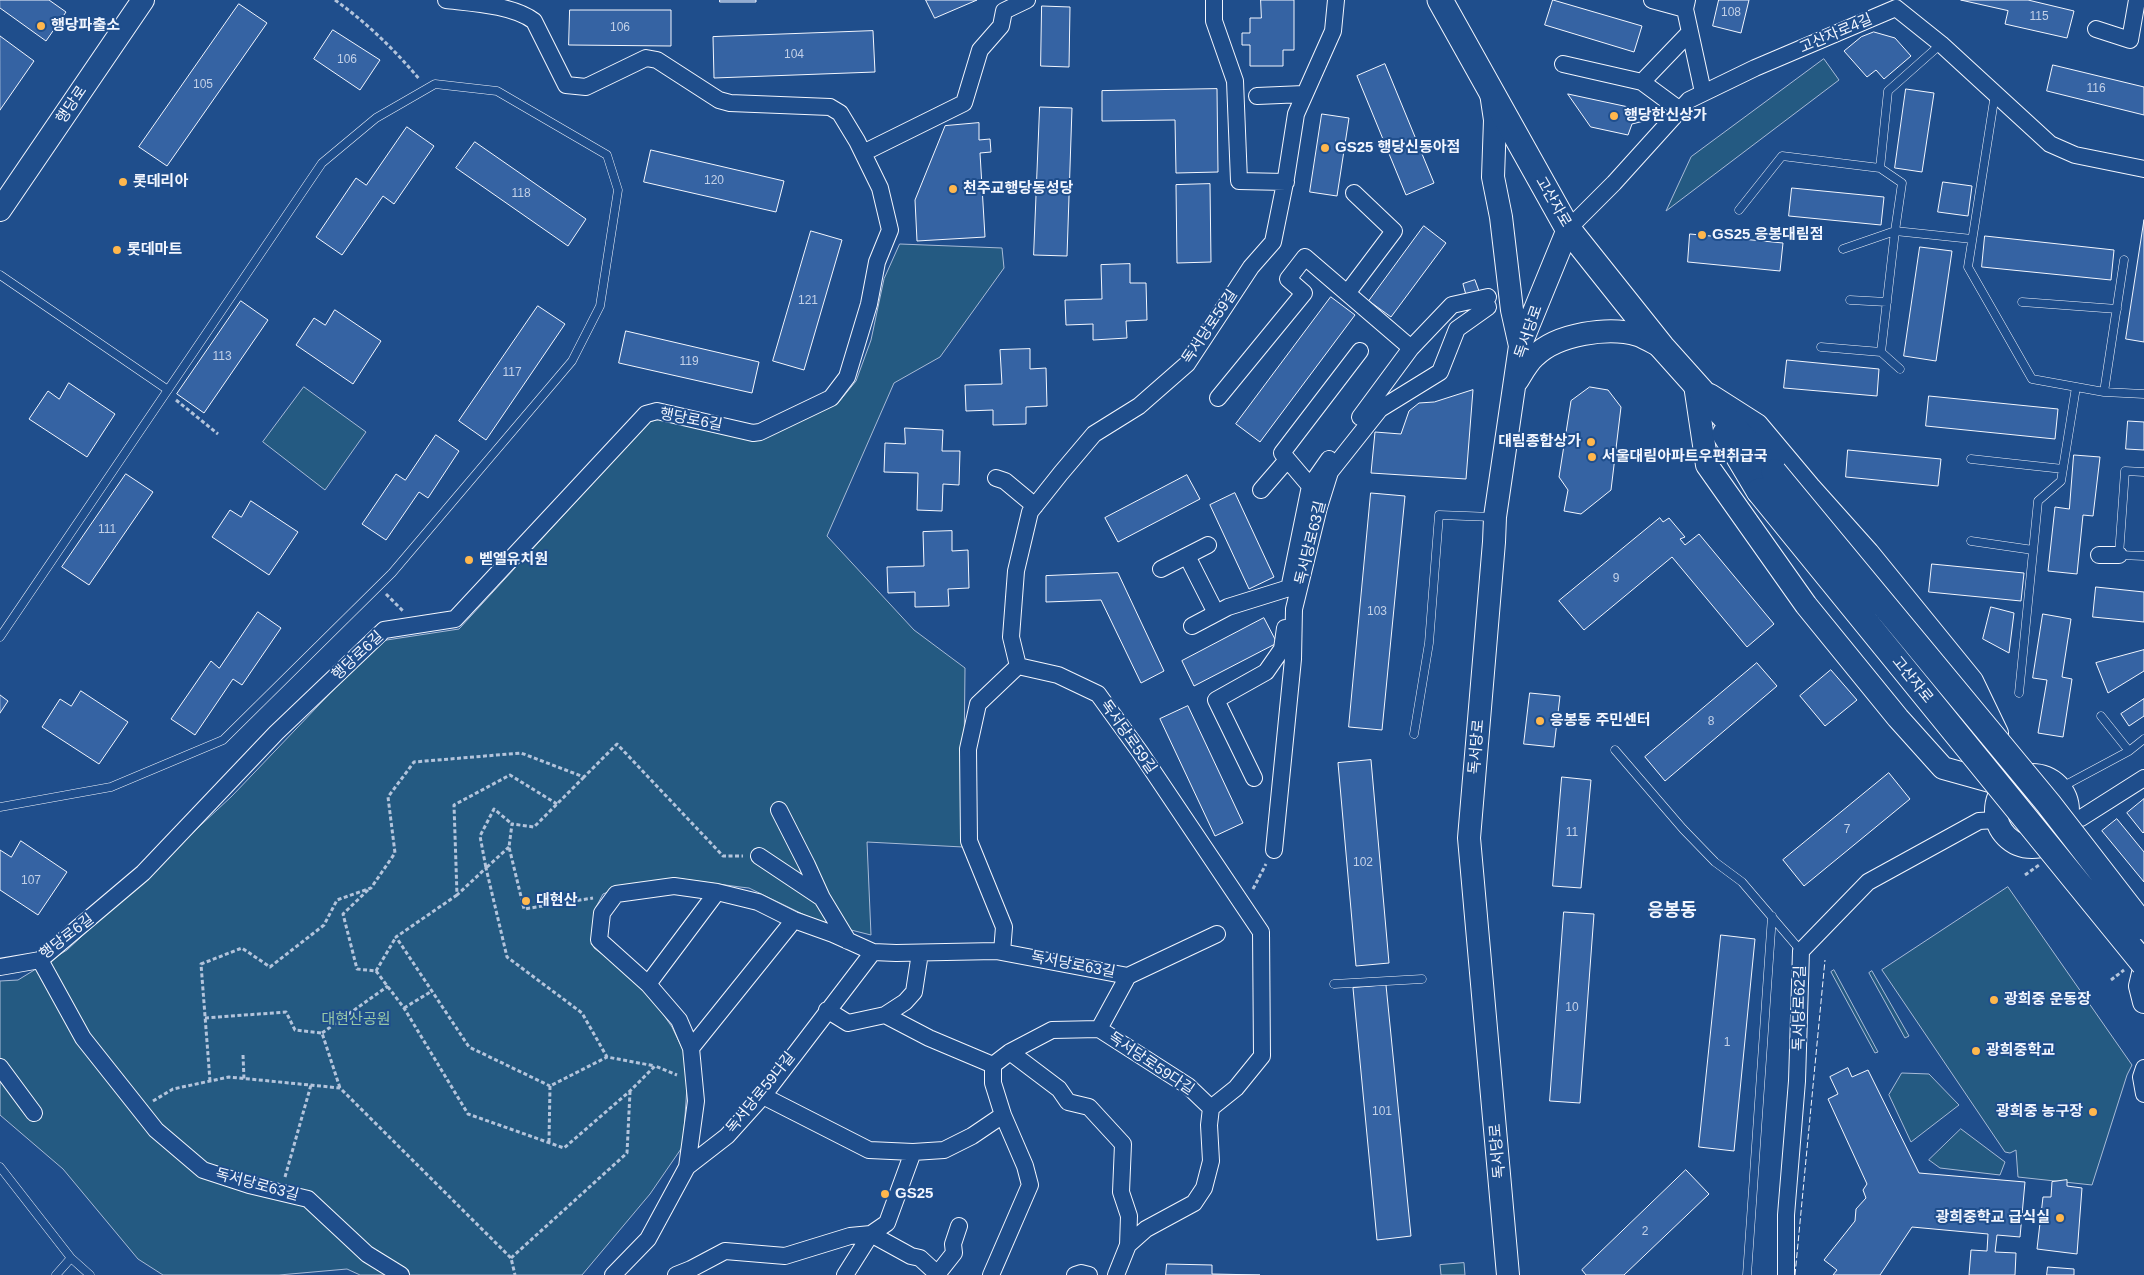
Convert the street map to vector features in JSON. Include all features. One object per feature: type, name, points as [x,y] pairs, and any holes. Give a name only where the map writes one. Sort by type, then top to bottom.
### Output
[{"type":"main road","name":"행당로","points":[[0,210],[143,0]]},
{"type":"main road","name":"고산자로","points":[[1440,0],[1568,229],[1662,347],[1695,385],[1767,482],[2144,964]]},
{"type":"main road","points":[[1490,90],[1495,120],[1493,178],[1501,218],[1512,310],[1520,346]]},
{"type":"main road","name":"독서당로","points":[[1508,1275],[1469,838],[1495,517],[1513,386],[1520,346],[1568,229]]},
{"type":"main road","points":[[1513,386],[1534,356],[1558,341],[1584,334],[1625,333],[1638,335],[1662,347]]},
{"type":"main road","points":[[1695,385],[1708,465],[1806,605],[1898,718],[1942,768],[2012,781],[2028,775],[2040,775],[2052,780],[2060,788],[2066,798],[2068,810],[2062,829],[2043,845],[2021,846],[2006,836],[1996,820],[1997,802],[2012,781]]},
{"type":"main road","points":[[1695,385],[1757,425],[1809,487],[1868,552],[1972,681],[2012,781]]},
{"type":"main road","name":"고산자로","points":[[1767,482],[2048,802],[2144,927]]},
{"type":"main road","points":[[2062,829],[2144,950]]},
{"type":"main road","points":[[2144,969],[2140,986],[2144,1002]]},
{"type":"street","name":"행당로6길","points":[[0,967],[40,960],[143,873],[276,733],[384,630],[456,619],[646,414],[656,411],[753,433],[760,432],[831,398],[847,377],[869,304],[877,262],[890,230],[880,188],[840,113],[830,107],[730,103],[719,100],[657,60],[646,58],[586,87],[566,85],[534,21],[526,15],[485,5],[446,0]]},
{"type":"street","points":[[863,153],[964,104],[980,50],[1001,26],[1004,11],[1027,0]]},
{"type":"street","points":[[1214,0],[1214,21],[1234,81],[1233,181],[1286,182]]},
{"type":"street","name":"독서당로59길","points":[[1212,1108],[1236,1088],[1262,1056],[1261,932],[1140,752],[1098,694],[1058,675],[1018,666],[1011,637],[1016,571],[1030,512],[1094,434],[1140,406],[1187,364],[1251,267],[1273,242],[1286,182],[1296,114],[1333,31],[1336,0]]},
{"type":"street","points":[[1652,0],[1686,4],[1690,32],[1704,92]]},
{"type":"street","points":[[2096,30],[2130,40],[2137,0]]},
{"type":"street","name":"고산자로4길","points":[[1568,229],[1614,183],[1689,100],[1755,68],[1896,8],[1941,44],[2050,144],[2075,155],[2144,169]]},
{"type":"street","points":[[1642,82],[1690,32]]},
{"type":"street","points":[[1563,64],[1642,82],[1680,110]]},
{"type":"street","points":[[1257,96],[1304,94]]},
{"type":"street","points":[[1348,292],[1394,231],[1354,193]]},
{"type":"street","points":[[1218,398],[1304,293],[1288,279],[1305,257],[1411,348],[1310,486],[1289,588],[1282,649],[1266,672],[1216,700],[1254,778]]},
{"type":"street","name":"독서당로63길","points":[[1274,850],[1293,659],[1294,609],[1330,472],[1380,409],[1440,372],[1457,328],[1488,302],[1452,305],[1411,348]]},
{"type":"street","points":[[1310,486],[1282,453],[1360,351]]},
{"type":"street","points":[[1261,490],[1287,460]]},
{"type":"street","points":[[996,478],[1005,481],[1035,506]]},
{"type":"street","points":[[1161,569],[1208,545]]},
{"type":"street","points":[[2099,555],[2119,555]]},
{"type":"street","points":[[1187,556],[1216,613]]},
{"type":"street","points":[[1192,626],[1228,607],[1289,588]]},
{"type":"street","points":[[1002,952],[1004,927],[969,841],[968,749],[978,704],[1018,666]]},
{"type":"street","points":[[2062,829],[2143,781]]},
{"type":"street","points":[[779,810],[822,898],[848,941]]},
{"type":"street","name":"독서당로62길","points":[[1786,1275],[1786,1215],[1797,1091],[1801,951],[1868,882],[1979,821],[1996,820]]},
{"type":"street","points":[[759,856],[822,898]]},
{"type":"street","name":"독서당로63길","points":[[616,894],[674,886],[717,892],[758,902],[794,920],[873,952],[1002,952],[1128,976],[1217,934]]},
{"type":"street","points":[[648,984],[717,892]]},
{"type":"street","points":[[616,894],[602,913],[599,940],[648,984],[679,1020],[691,1048],[696,1101],[687,1167],[648,1239],[617,1274]]},
{"type":"street","points":[[691,1048],[794,920]]},
{"type":"street","name":"독서당로59나길","points":[[687,1167],[727,1136],[763,1096],[826,1010],[873,952]]},
{"type":"street","points":[[826,1010],[848,1023],[885,1015],[905,1002],[914,992],[920,953]]},
{"type":"street","name":"독서당로63길","points":[[40,960],[83,1038],[156,1130],[203,1170],[249,1185],[308,1199],[367,1254],[401,1275]]},
{"type":"street","points":[[1100,1029],[1128,976]]},
{"type":"street","points":[[885,1015],[928,1038],[993,1065],[993,1083],[1003,1116],[1025,1166],[1030,1185],[991,1275]]},
{"type":"street","name":"독서당로59다길","points":[[993,1065],[1010,1052],[1052,1030],[1100,1029],[1188,1086],[1212,1108]]},
{"type":"street","points":[[1010,1052],[1059,1089],[1068,1102],[1089,1107],[1123,1144],[1121,1192],[1129,1216],[1128,1245],[1116,1275]]},
{"type":"street","points":[[0,1067],[34,1113]]},
{"type":"street","points":[[2144,1068],[2141,1077],[2144,1094]]},
{"type":"street","points":[[763,1096],[869,1150],[913,1152],[944,1150],[972,1136],[1003,1116]]},
{"type":"street","points":[[1128,1245],[1146,1229],[1194,1204],[1204,1188],[1211,1161],[1209,1125],[1212,1108]]},
{"type":"street","points":[[845,1275],[871,1234],[886,1223],[913,1152]]},
{"type":"street","points":[[676,1275],[692,1269],[725,1251],[785,1256],[850,1236],[871,1234],[911,1256],[920,1258],[933,1270],[939,1272],[954,1254],[953,1244],[959,1226]]},
{"type":"street","points":[[1075,1275],[1081,1273],[1089,1275]]},
{"type":"lane","points":[[1880,168],[1888,91],[1941,44]]},
{"type":"lane","points":[[0,637],[322,163],[376,118],[435,84],[497,91],[607,154],[618,190],[600,306],[572,361],[392,574],[223,740],[111,787],[0,807]]},
{"type":"lane","points":[[1995,94],[1968,267],[2032,379],[2104,392],[2144,394]]},
{"type":"lane","points":[[1739,210],[1782,156],[1880,168],[1902,183],[1882,352]]},
{"type":"lane","points":[[1843,249],[1895,231],[1972,239]]},
{"type":"lane","points":[[2104,392],[2124,260]]},
{"type":"lane","points":[[0,275],[168,390]]},
{"type":"lane","points":[[1850,300],[1887,302]]},
{"type":"lane","points":[[2022,302],[2117,309]]},
{"type":"lane","points":[[1821,347],[1882,352],[1900,369]]},
{"type":"lane","points":[[2019,693],[2038,501],[2061,481],[2076,387]]},
{"type":"lane","points":[[1971,459],[2063,469]]},
{"type":"lane","points":[[2144,472],[2125,471],[2119,555],[2144,556]]},
{"type":"lane","points":[[1414,734],[1429,643],[1439,515],[1495,517]]},
{"type":"lane","points":[[1971,541],[2033,550]]},
{"type":"lane","points":[[2101,716],[2128,751]]},
{"type":"lane","points":[[2060,788],[2128,751],[2144,739]]},
{"type":"lane","points":[[1615,750],[1683,829],[1715,862],[1742,882],[1801,951]]},
{"type":"lane","points":[[1746,1275],[1772,916]]},
{"type":"lane","points":[[1334,984],[1422,978]]},
{"type":"lane","points":[[0,1167],[71,1258],[90,1275]]},
{"type":"lane","points":[[56,1275],[71,1258]]},
{"type":"path","points":[[335,0],[354,14],[400,56],[427,89]]},
{"type":"path","points":[[168,390],[178,404],[218,434]]},
{"type":"path","points":[[378,587],[418,625]]},
{"type":"path","points":[[607,1057],[582,1013],[507,957],[480,836],[494,809],[512,824],[534,827],[617,744],[723,856]]},
{"type":"path","points":[[584,777],[521,753],[414,762],[388,797],[395,853],[371,888],[343,914],[356,969],[376,971],[388,986],[404,1008],[468,1114],[564,1148],[630,1091],[655,1066]]},
{"type":"path","points":[[457,895],[454,805],[510,774],[557,804]]},
{"type":"path","points":[[512,824],[510,848],[524,909],[616,894]]},
{"type":"path","points":[[376,971],[396,937],[457,895],[510,848]]},
{"type":"path","points":[[1243,906],[1274,850]]},
{"type":"path","points":[[210,1081],[200,964],[242,948],[270,967],[324,925],[337,900],[371,888]]},
{"type":"path","points":[[396,937],[469,1047],[550,1086]]},
{"type":"path","points":[[205,1018],[286,1012],[295,1030],[322,1033],[388,986]]},
{"type":"path","points":[[404,1008],[432,991]]},
{"type":"path","points":[[322,1033],[340,1088],[511,1258],[515,1275]]},
{"type":"path","points":[[243,1055],[244,1078]]},
{"type":"path","points":[[550,1086],[607,1057],[655,1066],[694,1081]]},
{"type":"path","points":[[140,1110],[173,1089],[229,1077],[340,1088]]},
{"type":"path","points":[[281,1192],[311,1085]]},
{"type":"path","points":[[548,1142],[550,1086]]},
{"type":"path","points":[[511,1258],[627,1153],[630,1091]]},
{"type":"green space","points":[[1824,59],[1839,80],[1666,211],[1691,157]]},
{"type":"green space","name":"대현산공원","points":[[900,244],[1002,248],[1004,268],[940,357],[894,383],[827,536],[914,630],[965,668],[963,847],[867,842],[871,935],[819,922],[749,888],[682,879],[618,888],[603,894],[596,907],[594,948],[643,985],[672,1027],[684,1052],[687,1086],[683,1146],[650,1194],[582,1275],[360,1275],[347,1269],[279,1275],[163,1275],[138,1259],[63,1169],[0,1115],[0,981],[18,980],[67,950],[232,796],[380,641],[459,629],[649,422],[659,419],[770,434],[838,403],[856,381],[871,340],[884,279]]},
{"type":"green space","points":[[304,387],[366,432],[325,490],[263,442]]},
{"type":"green space","name":"광희중 운동장","points":[[2008,887],[2132,1065],[2127,1075],[2092,1185],[2018,1177],[2016,1150],[2010,1153],[2005,1152],[1882,970]]},
{"type":"green space","points":[[1834,970],[1878,1052],[1875,1053],[1831,972]]},
{"type":"green space","points":[[1872,971],[1909,1036],[1905,1038],[1869,973]]},
{"type":"green space","points":[[1902,1073],[1929,1074],[1959,1105],[1911,1142],[1889,1095]]},
{"type":"green space","points":[[1961,1129],[2005,1162],[2000,1175],[1940,1168],[1929,1160]]},
{"type":"green space","points":[[1464,1263],[1465,1275],[1441,1275],[1440,1265]]},
{"type":"building","name":"행당파출소","points":[[0,0],[49,0],[66,12],[46,41],[0,8]]},
{"type":"building","points":[[720,0],[756,0],[756,2],[720,2]]},
{"type":"building","points":[[926,0],[977,0],[935,18]]},
{"type":"building","points":[[1261,0],[1294,0],[1294,50],[1283,50],[1283,66],[1250,66],[1250,45],[1242,45],[1242,33],[1250,33],[1250,18],[1261,18]]},
{"type":"building","points":[[1553,0],[1642,26],[1634,52],[1545,25]]},
{"type":"building","points":[[1719,0],[1749,0],[1741,33],[1713,26]]},
{"type":"building","points":[[1961,0],[2028,0],[2074,11],[2067,38],[2005,24],[2008,11]]},
{"type":"building","points":[[239,4],[267,23],[167,166],[139,147]]},
{"type":"building","points":[[1042,6],[1070,7],[1069,67],[1041,66]]},
{"type":"building","points":[[570,10],[671,10],[671,46],[569,45]]},
{"type":"building","points":[[333,30],[380,60],[360,90],[314,59]]},
{"type":"building","points":[[873,31],[875,72],[714,78],[713,37]]},
{"type":"building","points":[[1874,32],[1895,38],[1911,56],[1884,79],[1876,70],[1867,77],[1844,51],[1861,37]]},
{"type":"building","points":[[0,36],[34,61],[0,110]]},
{"type":"building","points":[[1385,64],[1434,183],[1406,195],[1357,76]]},
{"type":"building","points":[[2053,65],[2144,87],[2144,115],[2047,91]]},
{"type":"building","points":[[1217,89],[1218,172],[1176,173],[1175,120],[1102,121],[1102,91]]},
{"type":"building","points":[[1906,89],[1934,93],[1922,172],[1895,168]]},
{"type":"building","name":"행당한신상가","points":[[1568,94],[1647,111],[1644,121],[1632,124],[1628,135],[1591,127]]},
{"type":"building","points":[[1040,107],[1072,108],[1067,256],[1034,255]]},
{"type":"building","points":[[1322,114],[1349,118],[1337,196],[1310,192]]},
{"type":"building","points":[[979,123],[979,140],[990,139],[991,152],[980,153],[985,237],[917,241],[915,200],[945,126]]},
{"type":"building","points":[[407,127],[434,146],[394,204],[383,196],[342,255],[316,237],[356,178],[366,185]]},
{"type":"building","points":[[475,142],[586,219],[568,246],[456,168]]},
{"type":"building","points":[[651,150],[784,181],[776,212],[644,182]]},
{"type":"building","points":[[1943,182],[1972,186],[1968,216],[1938,212]]},
{"type":"building","points":[[1210,184],[1211,262],[1177,263],[1176,185]]},
{"type":"building","points":[[1792,188],[1884,197],[1881,225],[1789,216]]},
{"type":"building","points":[[2144,220],[2144,342],[2126,339]]},
{"type":"building","points":[[1424,226],[1446,243],[1391,317],[1369,301]]},
{"type":"building","points":[[811,231],[842,240],[804,370],[773,361]]},
{"type":"building","points":[[1690,234],[1783,243],[1780,271],[1688,262]]},
{"type":"building","points":[[1985,236],[2114,250],[2111,280],[1982,267]]},
{"type":"building","points":[[1920,247],[1952,251],[1936,361],[1904,356]]},
{"type":"building","points":[[1130,264],[1130,283],[1146,283],[1147,320],[1126,321],[1127,338],[1093,340],[1093,324],[1066,325],[1065,300],[1102,299],[1101,265]]},
{"type":"building","points":[[1475,280],[1479,291],[1466,295],[1463,284]]},
{"type":"building","points":[[1331,297],[1355,315],[1260,442],[1236,424]]},
{"type":"building","points":[[241,301],[268,320],[204,413],[177,394]]},
{"type":"building","points":[[538,306],[565,324],[486,440],[459,421]]},
{"type":"building","points":[[335,310],[381,341],[353,384],[296,345],[314,318],[325,325]]},
{"type":"building","points":[[626,331],[759,362],[752,393],[619,363]]},
{"type":"building","points":[[1030,349],[1030,369],[1046,368],[1047,406],[1026,407],[1026,424],[993,425],[993,410],[966,411],[965,385],[1002,384],[1000,350]]},
{"type":"building","points":[[1787,360],[1879,369],[1877,396],[1784,388]]},
{"type":"building","points":[[69,383],[115,414],[87,457],[29,419],[48,391],[59,399]]},
{"type":"building","name":"대림종합상가","points":[[1590,387],[1608,390],[1621,407],[1611,490],[1581,514],[1564,511],[1568,490],[1559,477],[1571,401]]},
{"type":"building","points":[[1473,390],[1466,479],[1371,473],[1375,432],[1401,434],[1409,411],[1419,403],[1434,402]]},
{"type":"building","points":[[1929,396],[2058,409],[2055,439],[1926,426]]},
{"type":"building","points":[[2128,421],[2144,422],[2144,450],[2126,449]]},
{"type":"building","points":[[905,428],[943,430],[942,451],[960,451],[959,485],[943,484],[942,511],[917,510],[918,473],[884,472],[885,443],[905,444]]},
{"type":"building","points":[[436,435],[459,451],[428,498],[419,492],[386,540],[362,524],[396,474],[405,480]]},
{"type":"building","points":[[1848,450],[1941,459],[1938,486],[1846,477]]},
{"type":"building","points":[[2074,455],[2100,457],[2093,516],[2083,515],[2077,574],[2048,571],[2055,507],[2069,509]]},
{"type":"building","points":[[126,474],[153,492],[89,585],[62,567]]},
{"type":"building","points":[[1187,475],[1200,499],[1118,542],[1105,518]]},
{"type":"building","points":[[1235,493],[1274,577],[1249,589],[1210,505]]},
{"type":"building","points":[[1371,493],[1405,496],[1382,730],[1349,727]]},
{"type":"building","points":[[251,501],[298,532],[269,575],[212,537],[230,510],[241,517]]},
{"type":"building","points":[[1660,518],[1663,522],[1669,518],[1685,537],[1680,539],[1685,545],[1699,534],[1774,624],[1747,647],[1672,557],[1584,630],[1559,601]]},
{"type":"building","points":[[952,531],[952,551],[968,550],[969,588],[948,589],[949,606],[915,607],[915,592],[888,593],[887,567],[924,566],[923,532]]},
{"type":"building","points":[[1932,564],[2024,573],[2021,601],[1929,592]]},
{"type":"building","points":[[1118,573],[1164,671],[1141,683],[1101,600],[1046,602],[1046,576]]},
{"type":"building","points":[[2096,587],[2144,592],[2144,622],[2093,617]]},
{"type":"building","points":[[1991,607],[2014,613],[2009,653],[1983,639]]},
{"type":"building","points":[[258,612],[281,628],[242,685],[233,679],[195,735],[171,719],[211,661],[219,668]]},
{"type":"building","points":[[2043,614],[2071,619],[2062,677],[2072,679],[2063,737],[2038,733],[2047,680],[2033,678]]},
{"type":"building","points":[[1264,618],[1277,643],[1194,686],[1182,661]]},
{"type":"building","points":[[2144,650],[2144,671],[2108,693],[2096,663]]},
{"type":"building","points":[[1757,663],[1777,686],[1665,781],[1645,757]]},
{"type":"building","points":[[1831,670],[1857,700],[1825,726],[1800,696]]},
{"type":"building","points":[[81,691],[128,722],[99,764],[42,727],[60,699],[71,706]]},
{"type":"building","points":[[1530,693],[1560,696],[1554,747],[1524,744]]},
{"type":"building","points":[[0,695],[8,701],[0,713]]},
{"type":"building","points":[[2144,699],[2144,716],[2129,726],[2121,714]]},
{"type":"building","points":[[1188,706],[1243,823],[1215,836],[1160,719]]},
{"type":"building","points":[[1371,760],[1389,963],[1356,966],[1338,763]]},
{"type":"building","points":[[1889,773],[1910,799],[1804,886],[1783,860]]},
{"type":"building","points":[[1562,777],[1591,780],[1581,888],[1553,886]]},
{"type":"building","points":[[2144,799],[2144,832],[2143,833],[2127,813]]},
{"type":"building","points":[[2117,819],[2144,852],[2144,882],[2102,831]]},
{"type":"building","points":[[21,841],[67,872],[38,915],[0,890],[0,850],[11,857]]},
{"type":"building","points":[[1564,912],[1594,914],[1580,1103],[1550,1101]]},
{"type":"building","points":[[1721,935],[1755,939],[1734,1151],[1699,1147]]},
{"type":"building","points":[[1386,985],[1411,1236],[1377,1240],[1353,988]]},
{"type":"building","points":[[1848,1068],[1852,1077],[1868,1070],[1919,1173],[2025,1182],[2020,1237],[1997,1235],[1995,1252],[2016,1253],[2015,1275],[1969,1275],[1971,1250],[1987,1251],[1988,1234],[1912,1227],[1880,1275],[1833,1275],[1837,1270],[1824,1260],[1855,1221],[1856,1209],[1866,1198],[1863,1190],[1867,1184],[1828,1099],[1838,1094],[1830,1077]]},
{"type":"building","points":[[1686,1170],[1709,1194],[1624,1275],[1586,1275],[1582,1270]]},
{"type":"building","name":"광희중학교 급식실","points":[[2067,1180],[2067,1186],[2082,1188],[2077,1254],[2037,1249],[2043,1197],[2051,1197],[2052,1182]]},
{"type":"building","points":[[1167,1264],[1212,1265],[1212,1274],[1260,1275],[1166,1275]]},
{"type":"building","points":[[2048,1267],[2074,1269],[2074,1275],[2047,1275]]},
{"type":"fence","points":[[1795,1275],[1825,960]]},
{"type":"place","name":"행당파출소","points":[[41,26]]},
{"type":"place","name":"행당한신상가","points":[[1614,116]]},
{"type":"place","name":"GS25 행당신동아점","points":[[1325,148]]},
{"type":"place","name":"롯데리아","points":[[123,182]]},
{"type":"place","name":"천주교행당동성당","points":[[953,189]]},
{"type":"place","name":"GS25 응봉대림점","points":[[1702,235]]},
{"type":"place","name":"롯데마트","points":[[117,250]]},
{"type":"place","name":"대림종합상가","points":[[1591,442]]},
{"type":"place","name":"서울대림아파트우편취급국","points":[[1592,457]]},
{"type":"place","name":"벧엘유치원","points":[[469,560]]},
{"type":"place","name":"응봉동 주민센터","points":[[1540,721]]},
{"type":"place","name":"대현산","points":[[526,901]]},
{"type":"place","name":"광희중 운동장","points":[[1994,1000]]},
{"type":"place","name":"광희중학교","points":[[1976,1051]]},
{"type":"place","name":"광희중 농구장","points":[[2093,1112]]},
{"type":"place","name":"GS25","points":[[885,1194]]},
{"type":"place","name":"광희중학교 급식실","points":[[2060,1218]]},
{"type":"district","name":"응봉동","points":[[1672,911]]}]
